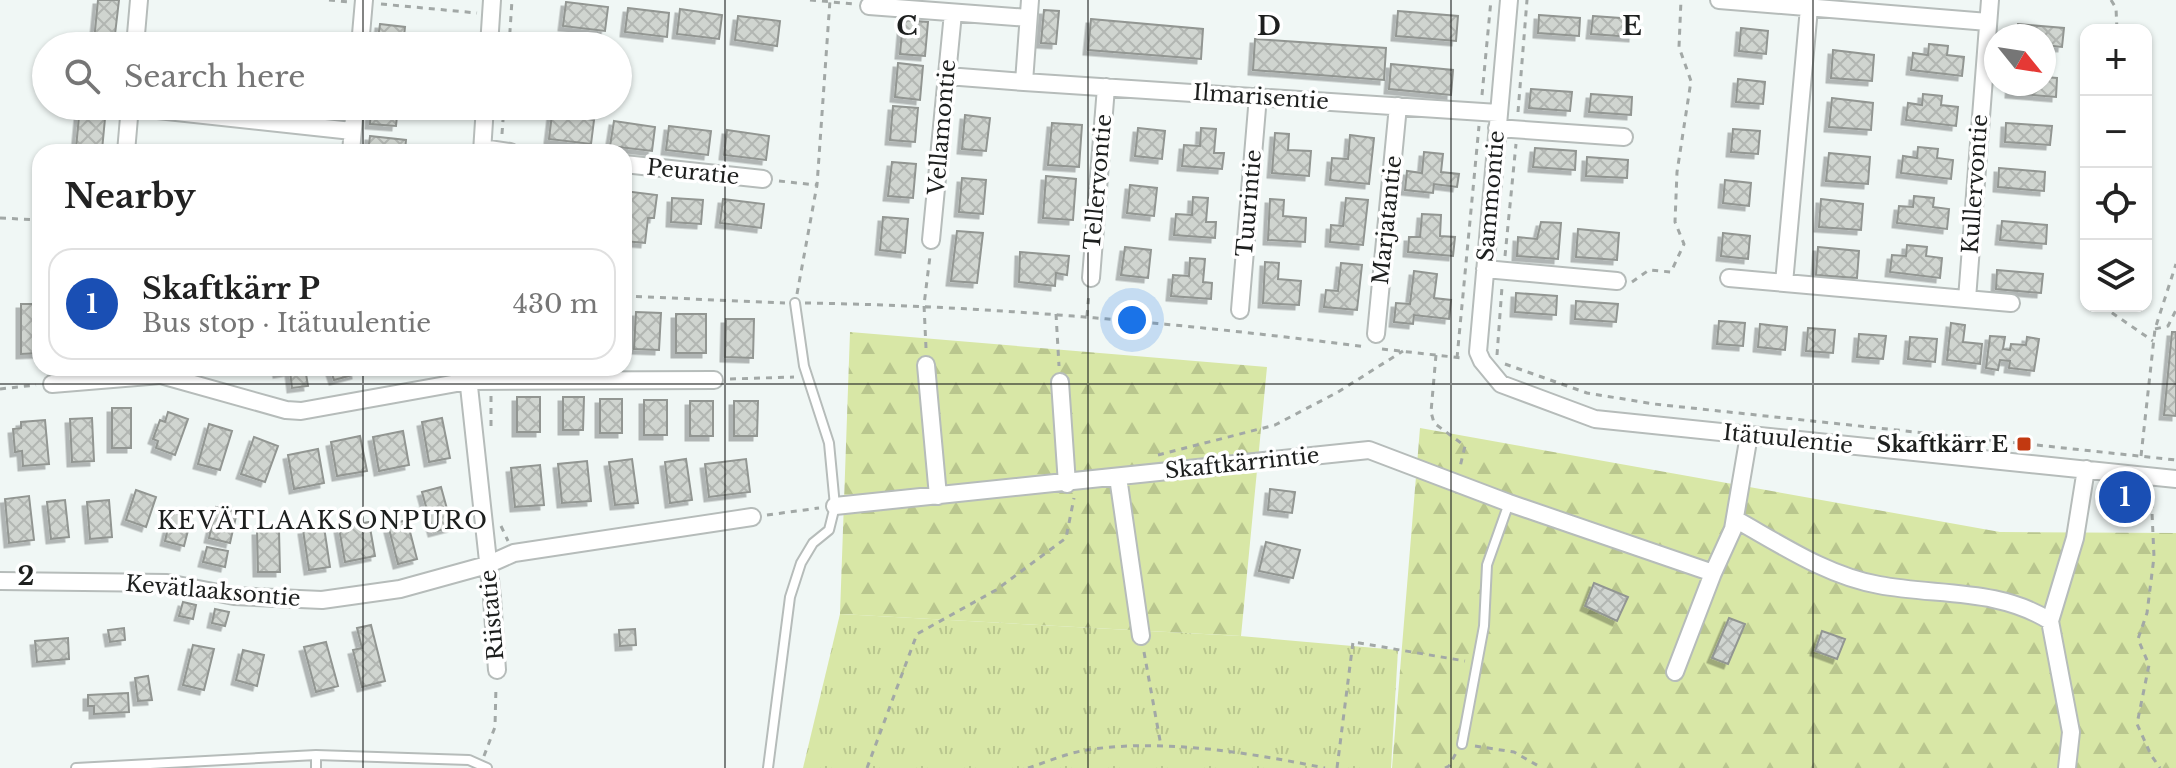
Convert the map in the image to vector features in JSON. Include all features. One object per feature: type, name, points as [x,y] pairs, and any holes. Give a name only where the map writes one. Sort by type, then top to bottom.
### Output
[{"type":"street","points":[[136,32],[139,0]]},
{"type":"street","points":[[1024,82],[1030,0]]},
{"type":"street","name":"Sammontie","points":[[1482,361],[1478,352],[1492,118],[1509,0]]},
{"type":"street","points":[[1719,0],[1988,22]]},
{"type":"street","name":"Kullervontie","points":[[1967,299],[1990,0]]},
{"type":"street","points":[[361,32],[364,2]]},
{"type":"street","points":[[869,6],[1028,18]]},
{"type":"street","points":[[490,32],[492,7]]},
{"type":"street","points":[[1784,283],[1809,8]]},
{"type":"street","name":"Vellamontie","points":[[931,240],[953,13]]},
{"type":"street","name":"Ilmarisentie","points":[[947,76],[1398,106],[1492,118],[1517,131],[1624,137]]},
{"type":"street","name":"Tellervontie","points":[[1091,278],[1106,87]]},
{"type":"street","name":"Tuurintie","points":[[1240,310],[1258,96]]},
{"type":"street","name":"Marjatantie","points":[[1376,334],[1398,106]]},
{"type":"street","points":[[127,144],[129,120]]},
{"type":"street","points":[[250,120],[352,131]]},
{"type":"street","points":[[351,144],[353,120]]},
{"type":"street","points":[[482,144],[484,120]]},
{"type":"street","name":"Peuratie","points":[[632,165],[763,179]]},
{"type":"street","points":[[1485,269],[1617,281]]},
{"type":"street","points":[[1729,278],[2011,303]]},
{"type":"street","name":"Itätuulentie","points":[[1482,361],[1501,384],[1595,419],[2176,479]]},
{"type":"street","points":[[926,365],[938,496]]},
{"type":"street","points":[[52,384],[149,376]]},
{"type":"street","points":[[165,376],[286,410],[301,411],[463,376]]},
{"type":"street","name":"Riistatie","points":[[468,376],[497,670]]},
{"type":"street","points":[[517,376],[714,380]]},
{"type":"street","points":[[1060,382],[1072,483]]},
{"type":"street","points":[[1675,672],[1735,519],[1749,435]]},
{"type":"street","name":"Skaftkärrintie","points":[[835,506],[1369,450],[1509,503],[1713,573]]},
{"type":"street","points":[[2067,768],[2071,732],[2050,621],[2075,538],[2086,469]]},
{"type":"street","points":[[1118,477],[1141,636]]},
{"type":"street","name":"Kevätlaaksontie","points":[[0,581],[167,583],[234,596],[322,600],[400,589],[487,565],[514,553],[752,517]]},
{"type":"street","points":[[1735,519],[1834,573],[1877,585],[2008,601],[2031,609],[2050,621]]},
{"type":"lane","points":[[768,768],[790,597],[801,563],[813,543],[829,530],[835,506],[829,443],[807,377],[795,303]]},
{"type":"lane","points":[[1462,744],[1484,626],[1487,565],[1509,503]]},
{"type":"lane","points":[[76,768],[316,755],[469,760],[484,766]]},
{"type":"lane","points":[[316,755],[316,768]]},
{"type":"path","points":[[329,0],[492,7]]},
{"type":"path","points":[[510,32],[512,0]]},
{"type":"path","points":[[810,0],[869,6]]},
{"type":"path","points":[[1457,358],[1492,118],[1491,0]]},
{"type":"path","points":[[1506,364],[1496,355],[1527,0]]},
{"type":"path","points":[[1617,281],[1629,284],[1649,270],[1671,272],[1684,244],[1675,222],[1676,184],[1691,81],[1679,47],[1681,0]]},
{"type":"path","points":[[2111,0],[2116,8],[2117,24]]},
{"type":"path","points":[[795,303],[817,185],[830,1]]},
{"type":"path","points":[[501,144],[503,120]]},
{"type":"path","points":[[763,179],[817,185]]},
{"type":"path","points":[[0,218],[32,220]]},
{"type":"path","points":[[926,365],[924,305],[931,240]]},
{"type":"path","points":[[2141,457],[2155,329],[2176,264]]},
{"type":"path","points":[[1087,316],[1091,278]]},
{"type":"path","points":[[632,296],[924,305],[1087,316],[1239,331],[1506,364],[1587,393],[1654,404],[2176,460]]},
{"type":"path","points":[[2155,329],[2168,326],[2176,310]]},
{"type":"path","points":[[2111,312],[2153,341]]},
{"type":"path","points":[[1056,314],[1060,382]]},
{"type":"path","points":[[1154,456],[1275,425],[1338,392],[1403,351]]},
{"type":"path","points":[[1436,355],[1431,412],[1434,423],[1465,446],[1457,482]]},
{"type":"path","points":[[714,380],[807,377]]},
{"type":"path","points":[[0,389],[52,384]]},
{"type":"path","points":[[2151,476],[2154,557],[2147,613],[2138,639],[2149,665],[2137,724],[2160,768]]},
{"type":"path","points":[[867,768],[917,634],[996,590],[1066,538],[1072,483]]},
{"type":"path","points":[[752,517],[835,506]]},
{"type":"path","points":[[1141,636],[1161,746]]},
{"type":"path","points":[[1337,768],[1353,642],[1477,663]]},
{"type":"path","name":"Riistatie","points":[[484,766],[495,727],[497,670]]},
{"type":"path","points":[[1028,768],[1084,750],[1148,744],[1278,758],[1325,768]]},
{"type":"path","points":[[1445,768],[1462,744],[1514,752],[1542,768]]},
{"type":"green space","points":[[850,332],[1267,367],[1241,636],[840,614]]},
{"type":"green space","points":[[1420,428],[2000,532],[2176,533],[2176,768],[1392,768]]},
{"type":"green space","points":[[840,614],[1240,636],[1398,650],[1391,768],[803,768]]},
{"type":"building","points":[[98,0],[119,0],[115,32],[95,32]]},
{"type":"building","points":[[566,2],[608,7],[605,31],[563,26]]},
{"type":"building","points":[[628,8],[669,13],[667,37],[625,32]]},
{"type":"building","points":[[680,9],[722,15],[719,39],[677,34]]},
{"type":"building","points":[[1044,10],[1059,11],[1056,44],[1041,43]]},
{"type":"building","points":[[1398,11],[1458,16],[1456,41],[1396,36]]},
{"type":"building","points":[[1539,15],[1580,18],[1579,36],[1538,33]]},
{"type":"building","points":[[738,16],[780,21],[777,46],[735,40]]},
{"type":"building","points":[[1593,16],[1634,19],[1633,37],[1591,34]]},
{"type":"building","points":[[1091,19],[1203,29],[1201,59],[1088,50]]},
{"type":"building","points":[[903,20],[928,22],[925,56],[900,54]]},
{"type":"building","points":[[380,24],[405,27],[404,32],[379,32]]},
{"type":"building","points":[[2056,27],[2064,28],[2062,47],[2056,46]]},
{"type":"building","points":[[1741,28],[1768,31],[1766,54],[1739,51]]},
{"type":"building","points":[[1255,39],[1386,48],[1384,80],[1253,70]]},
{"type":"building","points":[[1929,44],[1948,46],[1947,55],[1964,57],[1962,76],[1911,70],[1913,53],[1928,55]]},
{"type":"building","points":[[1833,50],[1874,55],[1872,81],[1831,78]]},
{"type":"building","points":[[898,63],[923,66],[920,100],[895,97]]},
{"type":"building","points":[[1391,64],[1453,70],[1451,95],[1389,89]]},
{"type":"building","points":[[1738,79],[1765,82],[1763,104],[1736,102]]},
{"type":"building","points":[[1531,89],[1572,92],[1570,111],[1529,108]]},
{"type":"building","points":[[1591,94],[1632,97],[1631,115],[1589,112]]},
{"type":"building","points":[[1923,94],[1942,96],[1941,105],[1958,107],[1956,126],[1906,120],[1908,103],[1922,105]]},
{"type":"building","points":[[1832,98],[1873,103],[1871,130],[1829,127]]},
{"type":"building","points":[[893,106],[918,108],[915,142],[890,140]]},
{"type":"building","points":[[965,115],[990,118],[986,151],[962,149]]},
{"type":"building","points":[[79,120],[105,120],[103,144],[76,144]]},
{"type":"building","points":[[370,120],[397,120],[396,126],[370,124]]},
{"type":"building","points":[[551,120],[594,120],[591,144],[549,139]]},
{"type":"building","points":[[614,121],[655,127],[652,151],[632,149],[632,144],[610,144]]},
{"type":"building","points":[[1052,123],[1082,125],[1079,167],[1048,165]]},
{"type":"building","points":[[2006,123],[2052,126],[2050,145],[2005,142]]},
{"type":"building","points":[[669,126],[711,131],[708,155],[666,150]]},
{"type":"building","points":[[1138,128],[1165,131],[1162,159],[1135,156]]},
{"type":"building","points":[[1201,128],[1216,129],[1214,153],[1224,153],[1222,169],[1182,166],[1184,145],[1200,146]]},
{"type":"building","points":[[1733,129],[1760,131],[1758,154],[1731,152]]},
{"type":"building","points":[[727,130],[769,136],[766,160],[724,155]]},
{"type":"building","points":[[1275,133],[1289,134],[1288,150],[1311,151],[1309,176],[1272,173]]},
{"type":"building","points":[[1350,135],[1374,138],[1369,184],[1330,180],[1332,158],[1348,159]]},
{"type":"building","points":[[370,136],[406,140],[406,144],[369,144]]},
{"type":"building","points":[[1918,147],[1938,149],[1937,158],[1953,160],[1951,179],[1901,173],[1903,156],[1917,158]]},
{"type":"building","points":[[1535,148],[1576,151],[1575,170],[1533,167]]},
{"type":"building","points":[[1424,152],[1443,154],[1441,172],[1459,174],[1457,187],[1434,184],[1433,193],[1405,190],[1407,171],[1422,173]]},
{"type":"building","points":[[1829,153],[1870,157],[1868,184],[1826,181]]},
{"type":"building","points":[[1587,157],[1628,160],[1627,178],[1586,176]]},
{"type":"building","points":[[892,162],[916,164],[913,198],[888,196]]},
{"type":"building","points":[[1999,168],[2045,172],[2044,191],[1998,187]]},
{"type":"building","points":[[1046,176],[1076,179],[1073,220],[1043,218]]},
{"type":"building","points":[[962,178],[986,180],[983,214],[959,212]]},
{"type":"building","points":[[1725,180],[1751,183],[1749,206],[1723,203]]},
{"type":"building","points":[[1130,185],[1157,188],[1154,216],[1127,213]]},
{"type":"building","points":[[632,192],[657,195],[654,218],[648,218],[645,243],[632,242]]},
{"type":"building","points":[[1914,196],[1934,198],[1933,207],[1949,209],[1947,229],[1897,223],[1899,206],[1913,207]]},
{"type":"building","points":[[1193,197],[1208,198],[1206,222],[1216,222],[1215,238],[1174,235],[1176,214],[1192,215]]},
{"type":"building","points":[[672,198],[703,200],[701,224],[671,222]]},
{"type":"building","points":[[1346,198],[1368,200],[1363,245],[1330,242],[1331,225],[1343,226]]},
{"type":"building","points":[[723,199],[764,204],[761,228],[720,223]]},
{"type":"building","points":[[1270,199],[1284,200],[1283,216],[1306,218],[1305,242],[1268,240]]},
{"type":"building","points":[[1821,199],[1863,204],[1861,230],[1819,227]]},
{"type":"building","points":[[1422,214],[1441,215],[1440,236],[1455,237],[1453,256],[1408,252],[1409,237],[1420,237]]},
{"type":"building","points":[[883,217],[908,219],[905,253],[880,250]]},
{"type":"building","points":[[2002,221],[2047,225],[2046,244],[2000,240]]},
{"type":"building","points":[[1541,222],[1561,223],[1558,259],[1517,256],[1518,237],[1537,239]]},
{"type":"building","points":[[1578,229],[1619,233],[1617,260],[1576,257]]},
{"type":"building","points":[[957,231],[983,233],[977,283],[951,281]]},
{"type":"building","points":[[1723,233],[1750,236],[1748,259],[1721,256]]},
{"type":"building","points":[[1907,245],[1927,247],[1926,256],[1942,258],[1940,278],[1890,272],[1892,255],[1906,256]]},
{"type":"building","points":[[1125,247],[1151,250],[1148,278],[1121,275]]},
{"type":"building","points":[[1818,247],[1859,251],[1857,278],[1816,275]]},
{"type":"building","points":[[1020,252],[1069,256],[1067,275],[1056,273],[1055,286],[1019,282]]},
{"type":"building","points":[[1190,258],[1205,259],[1203,282],[1212,283],[1211,299],[1171,296],[1173,275],[1189,276]]},
{"type":"building","points":[[1265,262],[1279,263],[1278,279],[1301,281],[1299,305],[1263,303]]},
{"type":"building","points":[[1341,263],[1362,265],[1357,310],[1324,307],[1326,290],[1338,291]]},
{"type":"building","points":[[1997,270],[2043,274],[2041,293],[1996,289]]},
{"type":"building","points":[[1414,271],[1437,274],[1434,298],[1451,300],[1449,319],[1414,315],[1413,324],[1394,322],[1396,303],[1410,304]]},
{"type":"building","points":[[1516,293],[1557,296],[1556,315],[1515,312]]},
{"type":"building","points":[[1576,301],[1618,304],[1616,322],[1575,319]]},
{"type":"building","points":[[21,304],[32,304],[32,353],[21,354]]},
{"type":"building","points":[[636,312],[661,313],[659,350],[634,349]]},
{"type":"building","points":[[676,314],[706,314],[706,353],[676,353]]},
{"type":"building","points":[[726,319],[754,319],[753,358],[725,357]]},
{"type":"building","points":[[1719,321],[1745,323],[1743,346],[1717,344]]},
{"type":"building","points":[[1951,323],[1965,325],[1963,342],[1982,344],[1980,364],[1947,360]]},
{"type":"building","points":[[1760,324],[1787,327],[1785,350],[1758,347]]},
{"type":"building","points":[[1808,328],[1835,330],[1833,353],[1806,351]]},
{"type":"building","points":[[2172,332],[2176,332],[2176,416],[2164,415]]},
{"type":"building","points":[[1859,334],[1886,336],[1883,359],[1857,357]]},
{"type":"building","points":[[1990,336],[2005,337],[2003,349],[2010,350],[2011,344],[2026,345],[2027,337],[2039,339],[2034,371],[2009,368],[2010,361],[2000,360],[1998,370],[1986,368]]},
{"type":"building","points":[[1910,337],[1937,339],[1935,362],[1908,359]]},
{"type":"building","points":[[291,376],[306,376],[308,386],[292,388]]},
{"type":"building","points":[[517,397],[540,397],[540,432],[517,432]]},
{"type":"building","points":[[563,397],[584,397],[583,430],[563,430]]},
{"type":"building","points":[[600,399],[622,399],[622,433],[600,433]]},
{"type":"building","points":[[644,400],[667,400],[667,435],[644,435]]},
{"type":"building","points":[[690,401],[713,401],[713,436],[690,436]]},
{"type":"building","points":[[734,401],[758,401],[757,436],[734,436]]},
{"type":"building","points":[[112,408],[131,408],[131,448],[112,448]]},
{"type":"building","points":[[168,412],[188,419],[175,455],[156,448],[158,441],[153,439],[160,420],[165,422]]},
{"type":"building","points":[[92,418],[94,461],[72,462],[70,419]]},
{"type":"building","points":[[442,418],[450,458],[429,462],[422,422]]},
{"type":"building","points":[[45,420],[49,464],[23,466],[22,451],[15,452],[13,429],[21,428],[21,422]]},
{"type":"building","points":[[209,424],[232,431],[220,470],[198,464]]},
{"type":"building","points":[[403,431],[409,465],[379,471],[373,437]]},
{"type":"building","points":[[360,436],[367,471],[337,476],[331,442]]},
{"type":"building","points":[[254,437],[278,446],[265,482],[241,474]]},
{"type":"building","points":[[318,449],[324,483],[294,489],[288,455]]},
{"type":"building","points":[[632,459],[638,503],[615,505],[609,462]]},
{"type":"building","points":[[686,459],[692,500],[670,503],[665,462]]},
{"type":"building","points":[[746,459],[750,492],[709,497],[705,464]]},
{"type":"building","points":[[587,461],[591,501],[562,503],[558,464]]},
{"type":"building","points":[[540,465],[544,505],[515,507],[511,468]]},
{"type":"building","points":[[441,487],[452,527],[433,532],[422,492]]},
{"type":"building","points":[[1270,489],[1295,492],[1292,513],[1268,510]]},
{"type":"building","points":[[136,490],[156,497],[146,527],[126,520]]},
{"type":"building","points":[[29,496],[34,540],[9,543],[5,499]]},
{"type":"building","points":[[65,500],[69,537],[51,539],[47,502]]},
{"type":"building","points":[[109,500],[112,537],[90,539],[87,502]]},
{"type":"building","points":[[216,507],[237,512],[230,543],[209,538]]},
{"type":"building","points":[[172,510],[192,515],[184,546],[165,541]]},
{"type":"building","points":[[407,520],[417,559],[398,564],[388,525]]},
{"type":"building","points":[[369,522],[375,556],[345,562],[339,528]]},
{"type":"building","points":[[324,527],[330,567],[309,570],[303,530]]},
{"type":"building","points":[[257,531],[279,531],[280,572],[258,572]]},
{"type":"building","points":[[1266,542],[1300,550],[1293,578],[1259,571]]},
{"type":"building","points":[[207,547],[228,551],[225,567],[203,562]]},
{"type":"building","points":[[1594,583],[1628,597],[1617,621],[1585,606]]},
{"type":"building","points":[[183,602],[196,605],[193,619],[179,616]]},
{"type":"building","points":[[215,609],[229,612],[225,626],[212,623]]},
{"type":"building","points":[[1729,618],[1745,624],[1728,664],[1712,658]]},
{"type":"building","points":[[371,625],[385,681],[362,687],[353,650],[362,648],[357,628]]},
{"type":"building","points":[[124,628],[125,640],[110,642],[108,630]]},
{"type":"building","points":[[635,629],[636,645],[620,646],[619,630]]},
{"type":"building","points":[[1822,631],[1845,639],[1837,659],[1815,651]]},
{"type":"building","points":[[68,638],[69,659],[37,662],[35,641]]},
{"type":"building","points":[[326,642],[338,686],[316,692],[304,647]]},
{"type":"building","points":[[193,645],[214,649],[204,690],[183,685]]},
{"type":"building","points":[[243,650],[264,655],[257,686],[236,680]]},
{"type":"building","points":[[148,676],[152,700],[138,701],[135,678]]},
{"type":"building","points":[[128,693],[129,712],[94,714],[94,706],[88,706],[88,695]]},
{"type":"place","name":"Skaftkärr E","points":[[2024,444]]},
{"type":"place","name":"Skaftkärr P","points":[[2125,497]]},
{"type":"district","name":"KEVÄTLAAKSONPURO","points":[[323,520]]}]
